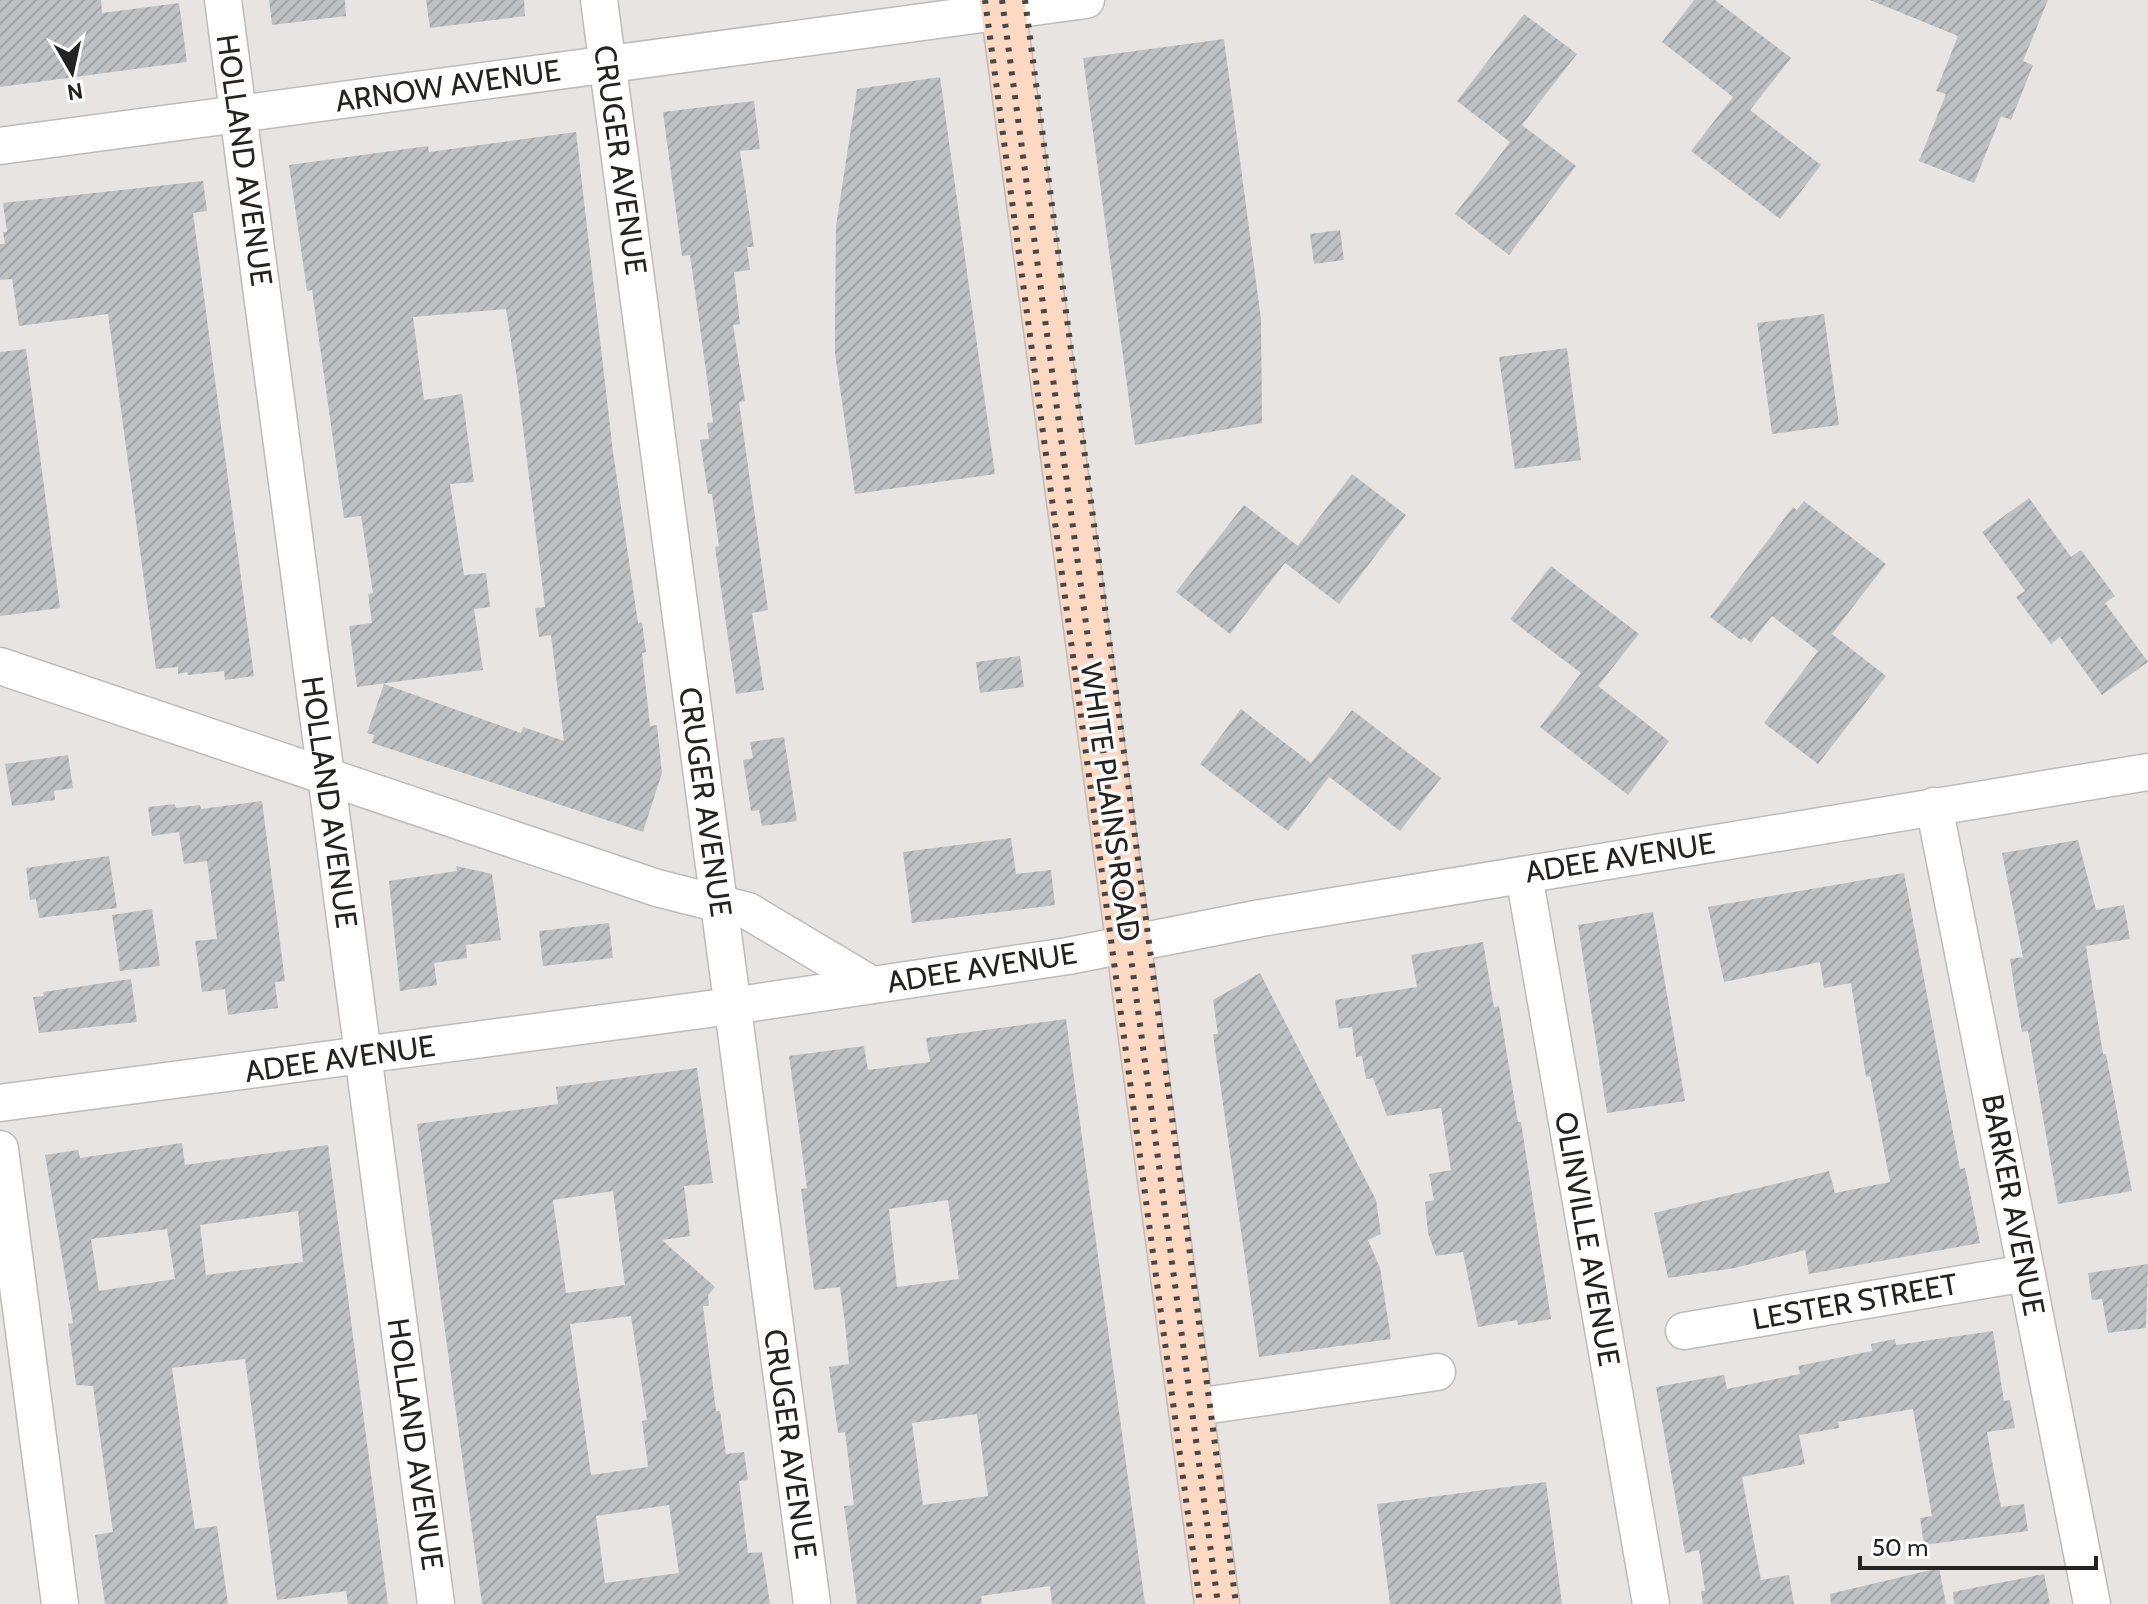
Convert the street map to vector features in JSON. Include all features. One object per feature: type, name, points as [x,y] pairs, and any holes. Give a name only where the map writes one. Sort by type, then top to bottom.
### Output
[{"type":"main road","name":"WHITE PLAINS ROAD","points":[[1003,6],[1217,1604]]},
{"type":"street","name":"HOLLAND AVENUE","points":[[223,0],[436,1604]]},
{"type":"street","name":"CRUGER AVENUE","points":[[599,0],[812,1604]]},
{"type":"street","name":"ARNOW AVENUE","points":[[0,146],[607,64],[1003,6],[1086,0]]},
{"type":"street","points":[[0,666],[657,888],[748,911],[872,985]]},
{"type":"street","name":"ADEE AVENUE","points":[[0,1103],[732,1006],[1068,956],[1524,875],[2148,772]]},
{"type":"street","name":"BARKER AVENUE","points":[[1934,806],[2092,1604]]},
{"type":"street","name":"OLINVILLE AVENUE","points":[[1524,875],[1651,1604]]},
{"type":"street","points":[[0,1149],[60,1604]]},
{"type":"street","name":"LESTER STREET","points":[[1684,1331],[2026,1273]]},
{"type":"street","points":[[1189,1408],[1437,1372]]},
{"type":"building","points":[[0,0],[101,0],[102,13],[179,3],[187,62],[0,87]]},
{"type":"building","points":[[269,0],[345,0],[346,16],[272,25]]},
{"type":"building","points":[[426,0],[524,0],[525,16],[430,28]]},
{"type":"building","points":[[1694,0],[1715,0],[1791,58],[1750,110],[1821,165],[1780,219],[1691,151],[1733,97],[1662,42]]},
{"type":"building","points":[[1870,0],[2048,0],[2023,61],[2033,65],[2011,120],[2001,116],[1974,183],[1919,161],[1946,94],[1936,91],[1958,36]]},
{"type":"building","points":[[1524,14],[1577,54],[1522,125],[1576,166],[1509,255],[1455,214],[1510,142],[1457,101]]},
{"type":"building","points":[[1224,39],[1261,319],[1262,423],[1135,445],[1083,58]]},
{"type":"building","points":[[940,77],[995,474],[855,494],[835,353],[835,316],[836,226],[857,89]]},
{"type":"building","points":[[754,101],[760,149],[740,151],[754,247],[747,247],[750,270],[734,272],[740,324],[733,325],[745,401],[739,402],[768,610],[752,613],[764,690],[736,694],[715,547],[719,546],[712,494],[708,494],[700,440],[709,439],[707,423],[713,422],[690,255],[682,256],[663,112]]},
{"type":"building","points":[[576,132],[613,452],[638,623],[642,622],[650,726],[657,725],[662,773],[643,832],[372,743],[374,735],[367,733],[384,684],[521,733],[523,727],[564,741],[551,635],[539,637],[535,608],[545,607],[517,379],[506,309],[413,317],[424,400],[462,394],[474,482],[450,484],[464,575],[486,573],[490,607],[474,609],[483,670],[357,687],[349,626],[372,623],[368,594],[373,593],[361,516],[344,518],[312,290],[307,291],[289,165],[428,146],[429,152]]},
{"type":"building","points":[[203,181],[207,211],[193,213],[254,676],[225,680],[224,671],[188,675],[187,672],[178,674],[178,667],[156,669],[108,314],[19,326],[12,279],[0,280],[0,244],[5,244],[3,232],[7,232],[3,203]]},
{"type":"building","points":[[1340,230],[1344,260],[1314,264],[1310,234]]},
{"type":"building","points":[[1824,314],[1839,425],[1772,434],[1757,323]]},
{"type":"building","points":[[1567,348],[1581,460],[1515,469],[1499,357]]},
{"type":"building","points":[[26,349],[60,608],[0,616],[0,352]]},
{"type":"building","points":[[1352,474],[1406,515],[1339,604],[1285,563]]},
{"type":"building","points":[[2029,498],[2071,557],[2081,550],[2115,596],[2105,603],[2148,662],[2102,695],[2060,637],[2051,644],[2016,597],[2025,591],[1982,532]]},
{"type":"building","points":[[1804,501],[1886,564],[1832,634],[1886,676],[1818,764],[1764,723],[1818,651],[1772,616],[1751,643],[1744,637],[1741,640],[1710,617],[1793,507],[1797,510]]},
{"type":"building","points":[[1244,505],[1298,546],[1230,634],[1176,592]]},
{"type":"building","points":[[1551,566],[1639,634],[1598,686],[1669,741],[1628,795],[1540,727],[1581,673],[1510,619]]},
{"type":"building","points":[[1020,656],[1024,687],[980,693],[976,662]]},
{"type":"building","points":[[1241,709],[1329,777],[1288,831],[1200,764]]},
{"type":"building","points":[[1352,710],[1441,778],[1400,831],[1311,763]]},
{"type":"building","points":[[784,737],[797,821],[762,826],[759,810],[751,811],[743,760],[753,758],[750,742]]},
{"type":"building","points":[[68,755],[73,788],[54,791],[55,800],[12,806],[5,764]]},
{"type":"building","points":[[262,801],[285,981],[275,982],[278,1008],[228,1015],[225,989],[202,992],[195,941],[217,939],[207,861],[184,864],[179,832],[152,836],[148,807],[175,804],[176,808],[200,805],[201,809]]},
{"type":"building","points":[[1011,838],[1016,874],[1051,870],[1055,905],[912,923],[903,852]]},
{"type":"building","points":[[2078,840],[2096,910],[2124,905],[2130,939],[2086,946],[2103,1054],[2106,1054],[2132,1191],[2058,1204],[2028,1031],[2022,1032],[2015,992],[2010,959],[2023,957],[2002,853]]},
{"type":"building","points":[[109,856],[117,908],[39,918],[36,899],[30,900],[26,868]]},
{"type":"building","points":[[456,866],[492,874],[501,940],[466,945],[467,958],[434,963],[437,985],[400,991],[389,881],[457,871]]},
{"type":"building","points":[[1904,873],[1960,1169],[1965,1168],[1980,1243],[1809,1274],[1805,1250],[1735,1268],[1668,1278],[1654,1213],[1829,1171],[1835,1193],[1890,1182],[1870,1076],[1866,1077],[1851,983],[1824,988],[1820,962],[1724,982],[1708,907]]},
{"type":"building","points":[[152,909],[160,966],[120,971],[112,915]]},
{"type":"building","points":[[1653,912],[1685,1101],[1607,1113],[1578,925]]},
{"type":"building","points":[[609,923],[613,958],[543,966],[539,931]]},
{"type":"building","points":[[1483,942],[1494,1007],[1499,1006],[1518,1122],[1521,1122],[1551,1319],[1518,1325],[1517,1320],[1478,1327],[1463,1252],[1436,1256],[1428,1233],[1425,1202],[1434,1200],[1429,1174],[1451,1170],[1441,1108],[1387,1116],[1373,1078],[1366,1079],[1362,1056],[1356,1057],[1352,1027],[1339,1029],[1335,1000],[1417,987],[1411,955]]},
{"type":"building","points":[[1260,973],[1376,1200],[1381,1234],[1368,1240],[1380,1268],[1391,1339],[1259,1357],[1213,1034],[1218,1034],[1213,1000]]},
{"type":"building","points":[[131,979],[137,1022],[39,1033],[33,997],[44,996],[43,992]]},
{"type":"building","points":[[1066,1019],[1145,1604],[1052,1604],[1050,1586],[981,1596],[982,1604],[857,1604],[844,1506],[854,1505],[845,1432],[838,1433],[829,1367],[849,1364],[845,1324],[840,1287],[814,1290],[801,1189],[807,1188],[789,1056],[864,1046],[868,1070],[930,1062],[926,1038]],"holes":[[[948,1200],[959,1279],[897,1287],[889,1209]],[[977,1414],[988,1496],[923,1505],[912,1423]]]},
{"type":"building","points":[[697,1068],[713,1183],[684,1186],[690,1236],[662,1240],[715,1287],[708,1295],[709,1306],[703,1306],[716,1411],[720,1411],[726,1454],[744,1452],[748,1480],[739,1481],[748,1553],[762,1552],[770,1604],[482,1604],[417,1124],[558,1104],[556,1087]],"holes":[[[613,1191],[625,1285],[566,1293],[553,1200]],[[631,1316],[647,1420],[642,1421],[648,1467],[591,1475],[570,1324]],[[669,1505],[679,1573],[605,1583],[596,1516]]]},
{"type":"building","points":[[182,1143],[185,1165],[328,1145],[388,1604],[348,1604],[346,1591],[277,1600],[245,1359],[172,1368],[195,1529],[217,1526],[228,1604],[105,1604],[95,1535],[113,1532],[93,1386],[76,1385],[68,1324],[73,1323],[45,1155],[78,1150],[80,1158]],"holes":[[[298,1211],[303,1262],[206,1275],[200,1225]],[[167,1229],[175,1279],[99,1291],[91,1239]]]},
{"type":"building","points":[[2148,1264],[2146,1328],[2108,1333],[2102,1299],[2092,1300],[2088,1273]]},
{"type":"building","points":[[1993,1331],[2004,1401],[2010,1400],[2015,1428],[1987,1432],[1993,1467],[2001,1507],[2024,1504],[2028,1531],[1924,1545],[1920,1518],[1932,1516],[1913,1409],[1838,1422],[1839,1428],[1799,1435],[1805,1464],[1742,1477],[1761,1580],[1789,1575],[1794,1604],[1703,1604],[1701,1591],[1705,1591],[1699,1550],[1685,1553],[1656,1387],[1724,1375],[1727,1389],[1800,1374],[1798,1366],[1872,1351],[1871,1344],[1895,1339],[1896,1345]]},
{"type":"building","points":[[1546,1482],[1562,1604],[1390,1604],[1377,1504]]},
{"type":"building","points":[[1939,1568],[1946,1604],[1831,1604],[1830,1594]]},
{"type":"building","points":[[2044,1574],[2050,1604],[1954,1604],[1953,1592]]},
{"type":"railway","points":[[985,0],[1200,1604]]},
{"type":"railway","points":[[1002,0],[1218,1604]]},
{"type":"railway","points":[[1025,0],[1236,1604]]}]
